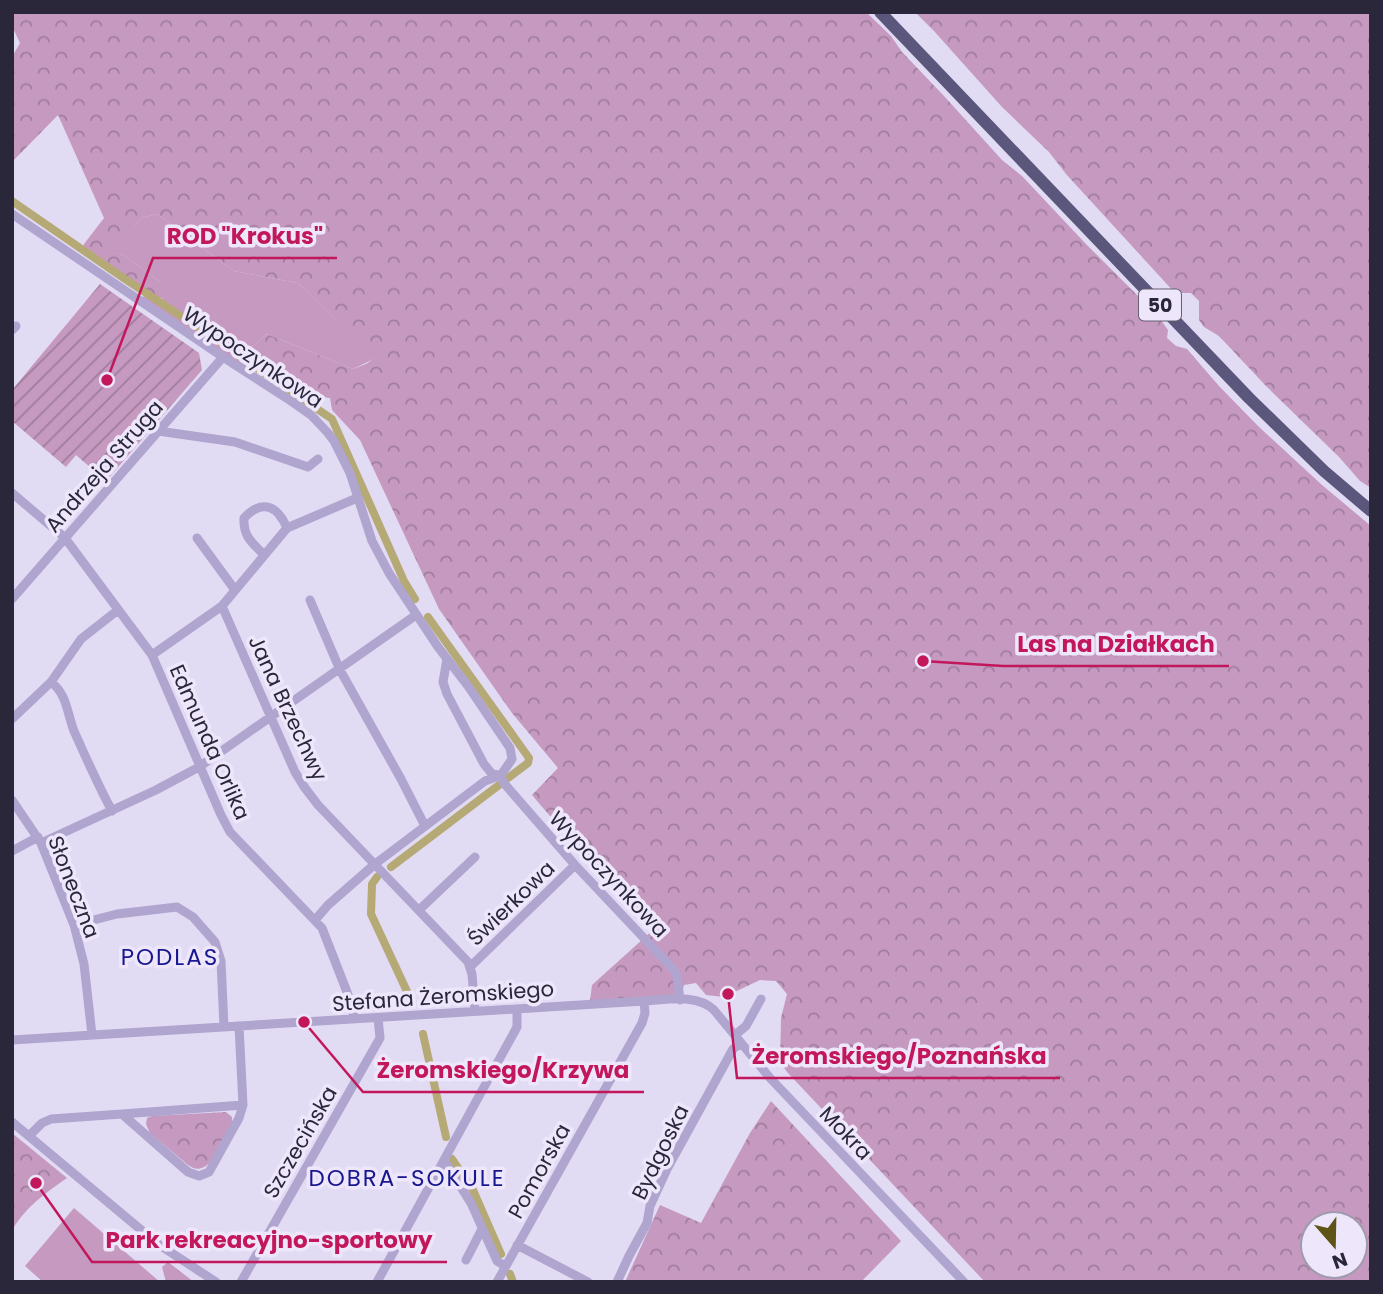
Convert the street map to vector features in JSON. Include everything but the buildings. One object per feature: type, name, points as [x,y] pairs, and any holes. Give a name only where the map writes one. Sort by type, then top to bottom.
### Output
[{"type":"main road","name":"50","points":[[880,12],[1249,398],[1324,471],[1371,511]]},
{"type":"street","name":"Wypoczynkowa","points":[[12,214],[291,401],[311,415],[328,433],[350,473],[372,541],[383,564],[510,748],[512,759],[501,775]]},
{"type":"street","name":"Andrzeja Struga","points":[[12,599],[223,357]]},
{"type":"street","points":[[158,432],[235,442],[308,467],[318,459]]},
{"type":"street","name":"Edmunda Orlika","points":[[12,493],[65,538],[152,655],[199,767],[230,832],[322,928],[352,1006],[354,1019]]},
{"type":"street","points":[[152,655],[222,606],[287,528],[357,498]]},
{"type":"street","points":[[264,555],[247,538],[243,528],[244,518],[262,506],[275,509],[282,516],[287,528]]},
{"type":"street","points":[[198,538],[235,590]]},
{"type":"street","points":[[310,600],[340,670],[425,827]]},
{"type":"street","name":"Jana Brzechwy","points":[[222,606],[295,772],[305,788],[470,967]]},
{"type":"street","points":[[12,719],[51,682],[81,639],[118,610]]},
{"type":"street","points":[[12,851],[111,811],[199,767],[416,615]]},
{"type":"street","name":"Wypoczynkowa","points":[[447,659],[443,682],[447,694],[484,764],[492,774],[501,775]]},
{"type":"street","points":[[51,682],[59,688],[64,698],[73,727],[111,811]]},
{"type":"street","name":"Wypoczynkowa","points":[[501,775],[506,787],[575,865],[674,970],[680,1000]]},
{"type":"street","points":[[316,919],[375,863],[485,782],[501,775]]},
{"type":"street","name":"Słoneczna","points":[[12,800],[40,840],[74,925],[84,964],[92,1035]]},
{"type":"street","points":[[419,910],[475,857]]},
{"type":"street","name":"Świerkowa","points":[[470,967],[575,865]]},
{"type":"street","points":[[74,925],[117,914],[177,907],[193,917],[215,942],[221,961],[224,1027]]},
{"type":"street","points":[[470,967],[475,1011]]},
{"type":"street","name":"Bydgoska","points":[[617,1282],[647,1223],[650,1206],[667,1169],[761,999]]},
{"type":"street","name":"Stefana Żeromskiego","points":[[12,1040],[645,1001],[680,1000],[708,1004]]},
{"type":"street","name":"Pomorska","points":[[497,1282],[642,1023],[645,1001]]},
{"type":"street","name":"Mokra","points":[[708,1004],[770,1077],[964,1282]]},
{"type":"street","points":[[377,1282],[517,1027],[516,1009]]},
{"type":"street","name":"Szczecińska","points":[[241,1282],[380,1038],[379,1018]]},
{"type":"street","points":[[122,1114],[188,1172],[199,1176],[209,1171],[239,1118],[243,1105],[239,1026]]},
{"type":"street","points":[[29,1136],[42,1123],[51,1119],[243,1105]]},
{"type":"street","points":[[12,1122],[158,1244],[216,1282]]},
{"type":"street","points":[[444,1160],[464,1191],[497,1261],[505,1266]]},
{"type":"street","points":[[466,1260],[482,1229]]},
{"type":"street","points":[[517,1245],[588,1282]]},
{"type":"green space","points":[[12,12],[866,12],[891,36],[902,52],[1002,160],[1022,176],[1158,316],[1168,330],[1167,338],[1176,346],[1187,349],[1258,426],[1371,526],[1371,1282],[985,1282],[780,1062],[781,1018],[787,994],[776,981],[760,980],[724,997],[706,995],[696,983],[684,985],[681,996],[590,1001],[592,985],[654,929],[591,864],[532,795],[558,768],[512,713],[439,609],[360,440],[332,410],[330,398],[307,393],[290,376],[280,380],[249,360],[252,347],[267,334],[353,369],[375,358],[298,283],[234,271],[157,214],[141,218],[114,252],[125,256],[160,282],[173,300],[142,291],[82,252],[84,244],[104,218],[58,115],[12,162],[12,57],[20,43],[12,26]]},
{"type":"green space","points":[[915,12],[1371,12],[1371,488],[1360,481],[1219,336],[1204,327],[1199,320],[1199,301],[1191,293],[1175,293],[1049,152],[1002,107]]},
{"type":"green space","points":[[157,214],[234,271],[298,283],[376,358],[353,369],[267,334],[252,347],[246,368],[142,297],[152,293],[163,300],[160,282],[125,256],[113,252],[141,218]]},
{"type":"green space","points":[[100,284],[199,353],[202,370],[106,481],[76,455],[66,467],[12,421],[12,390]]},
{"type":"green space","points":[[771,1101],[901,1241],[861,1282],[625,1282],[660,1205],[701,1223],[750,1133]]},
{"type":"green space","points":[[226,1112],[232,1117],[232,1123],[212,1160],[200,1169],[188,1165],[150,1133],[146,1124],[147,1118],[152,1116]]},
{"type":"green space","points":[[12,1133],[67,1178],[30,1207],[12,1230]]},
{"type":"green space","points":[[74,1208],[160,1282],[43,1282],[25,1266]]},
{"type":"green space","points":[[168,1262],[194,1282],[166,1282],[162,1267]]},
{"type":"waterway","points":[[12,201],[223,344]]},
{"type":"waterway","points":[[239,356],[332,419],[404,581],[415,599]]},
{"type":"waterway","points":[[428,617],[529,758],[528,763],[508,778]]},
{"type":"waterway","points":[[391,867],[499,785]]},
{"type":"waterway","points":[[377,877],[372,884],[371,914],[411,1000]]},
{"type":"waterway","points":[[423,1034],[446,1137]]},
{"type":"waterway","points":[[452,1159],[473,1190],[501,1254]]},
{"type":"waterway","points":[[510,1274],[513,1282]]},
{"type":"place","name":"ROD \"Krokus\"","points":[[107,380]]},
{"type":"place","name":"Las na Działkach","points":[[923,661]]},
{"type":"place","name":"Żeromskiego/Poznańska","points":[[728,994]]},
{"type":"place","name":"Żeromskiego/Krzywa","points":[[304,1022]]},
{"type":"place","name":"Park rekreacyjno-sportowy","points":[[36,1183]]},
{"type":"district","name":"PODLAS","points":[[170,957]]},
{"type":"district","name":"DOBRA-SOKULE","points":[[407,1178]]}]
